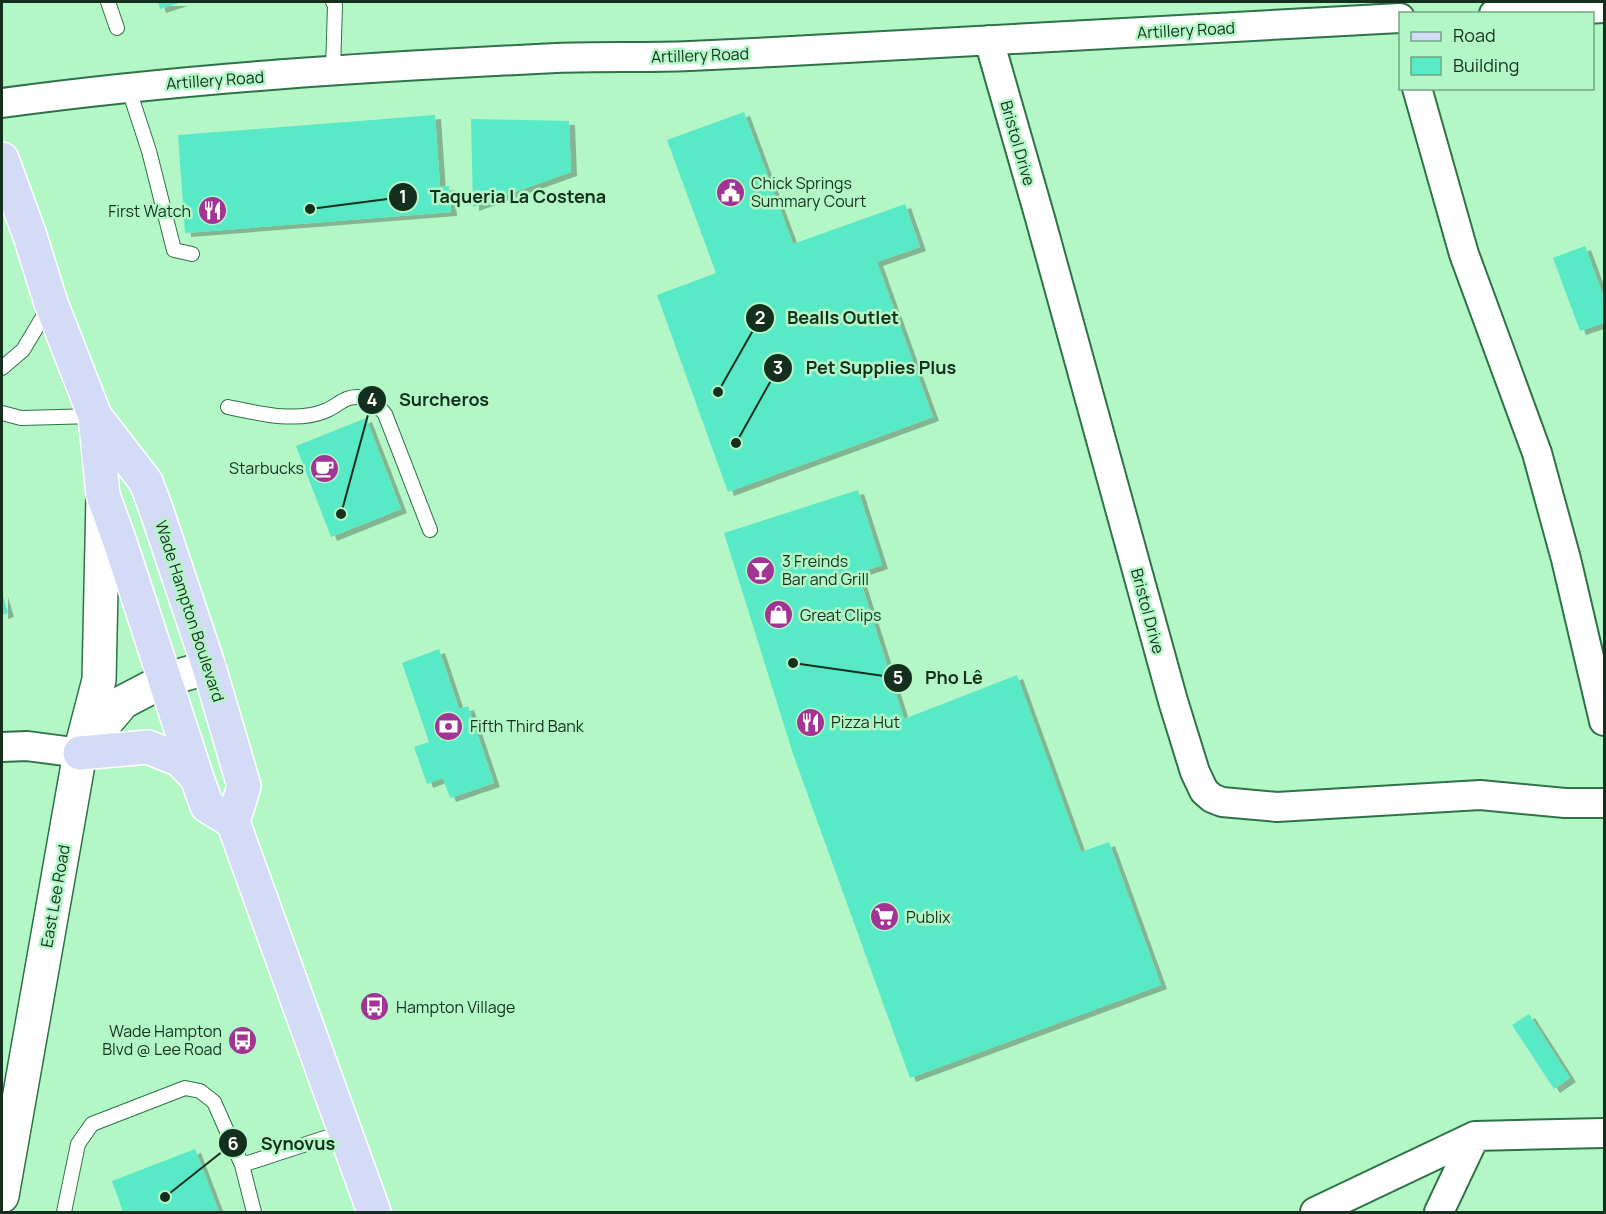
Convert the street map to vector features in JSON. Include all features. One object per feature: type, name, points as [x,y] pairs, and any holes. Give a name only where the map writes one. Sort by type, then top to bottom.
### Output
[{"type":"main road","name":"Wade Hampton Boulevard","points":[[2,159],[51,303],[95,416],[103,495],[197,778],[207,806],[233,822],[244,786],[209,667],[146,483],[95,416]]},
{"type":"main road","points":[[80,753],[148,747],[180,760],[197,778]]},
{"type":"main road","points":[[233,822],[374,1212]]},
{"type":"street","points":[[1531,12],[1605,8]]},
{"type":"street","name":"Artillery Road","points":[[2,103],[128,87],[333,71],[561,58],[685,56],[1399,20]]},
{"type":"street","name":"Bristol Drive","points":[[989,40],[1173,701],[1195,772],[1204,791],[1212,798],[1222,802],[1277,807],[1480,795],[1565,803],[1605,803]]},
{"type":"street","points":[[1418,90],[1464,254],[1536,453],[1566,559],[1605,721]]},
{"type":"street","name":"East Lee Road","points":[[2,1196],[80,753],[99,680],[103,495]]},
{"type":"street","points":[[2,747],[27,746],[80,753],[123,702],[165,680],[209,667]]},
{"type":"street","points":[[1315,1212],[1475,1136],[1605,1132]]},
{"type":"street","points":[[1438,1212],[1475,1136]]},
{"type":"lane","points":[[108,2],[117,28]]},
{"type":"lane","points":[[333,2],[335,5],[333,71]]},
{"type":"lane","points":[[128,87],[148,151],[174,250],[192,254]]},
{"type":"lane","points":[[2,368],[22,350],[51,303]]},
{"type":"lane","points":[[228,407],[269,415],[298,416],[325,411],[344,399],[360,396],[375,403],[385,414],[430,530]]},
{"type":"lane","points":[[2,413],[21,417],[95,416]]},
{"type":"lane","points":[[64,1212],[78,1144],[92,1124],[185,1088],[200,1091],[214,1102],[242,1165],[254,1212]]},
{"type":"lane","points":[[242,1165],[346,1131]]},
{"type":"building","points":[[158,2],[182,2],[160,9]]},
{"type":"building","points":[[744,112],[793,244],[905,204],[920,247],[877,262],[933,417],[728,492],[657,295],[716,273],[667,140]]},
{"type":"building","points":[[435,115],[440,187],[449,186],[451,212],[185,233],[178,135]]},
{"type":"building","points":[[471,119],[569,121],[571,172],[473,207]]},
{"type":"building","points":[[1585,246],[1604,298],[1604,323],[1580,331],[1553,258]]},
{"type":"building","points":[[366,418],[401,509],[331,537],[296,446]]},
{"type":"building","points":[[858,490],[882,565],[858,573],[904,719],[1017,675],[1081,852],[1109,842],[1161,985],[910,1078],[793,754],[724,533]]},
{"type":"building","points":[[2,593],[8,613],[2,615]]},
{"type":"building","name":"Fifth Third Bank","points":[[439,649],[459,709],[468,706],[494,783],[450,798],[443,778],[427,784],[414,747],[429,742],[402,663]]},
{"type":"building","points":[[1529,1014],[1570,1078],[1554,1089],[1512,1025]]},
{"type":"building","points":[[195,1149],[219,1212],[123,1212],[112,1181]]},
{"type":"place","name":"Chick Springs Summary Court","points":[[730,192]]},
{"type":"place","name":"Taqueria La Costena","points":[[310,209]]},
{"type":"place","name":"First Watch","points":[[212,211]]},
{"type":"place","name":"Bealls Outlet","points":[[718,392]]},
{"type":"place","name":"Pet Supplies Plus","points":[[736,443]]},
{"type":"place","name":"Starbucks","points":[[325,468]]},
{"type":"place","name":"Surcheros","points":[[341,514]]},
{"type":"place","name":"3 Freinds Bar and Grill","points":[[761,570]]},
{"type":"place","name":"Great Clips","points":[[779,615]]},
{"type":"place","name":"Pho Lê","points":[[793,663]]},
{"type":"place","name":"Pizza Hut","points":[[810,722]]},
{"type":"place","name":"Fifth Third Bank","points":[[449,726]]},
{"type":"place","name":"Publix","points":[[885,917]]},
{"type":"place","name":"Hampton Village","points":[[375,1007]]},
{"type":"place","name":"Wade Hampton Blvd @ Lee Road","points":[[243,1040]]},
{"type":"place","name":"Synovus","points":[[165,1197]]}]
